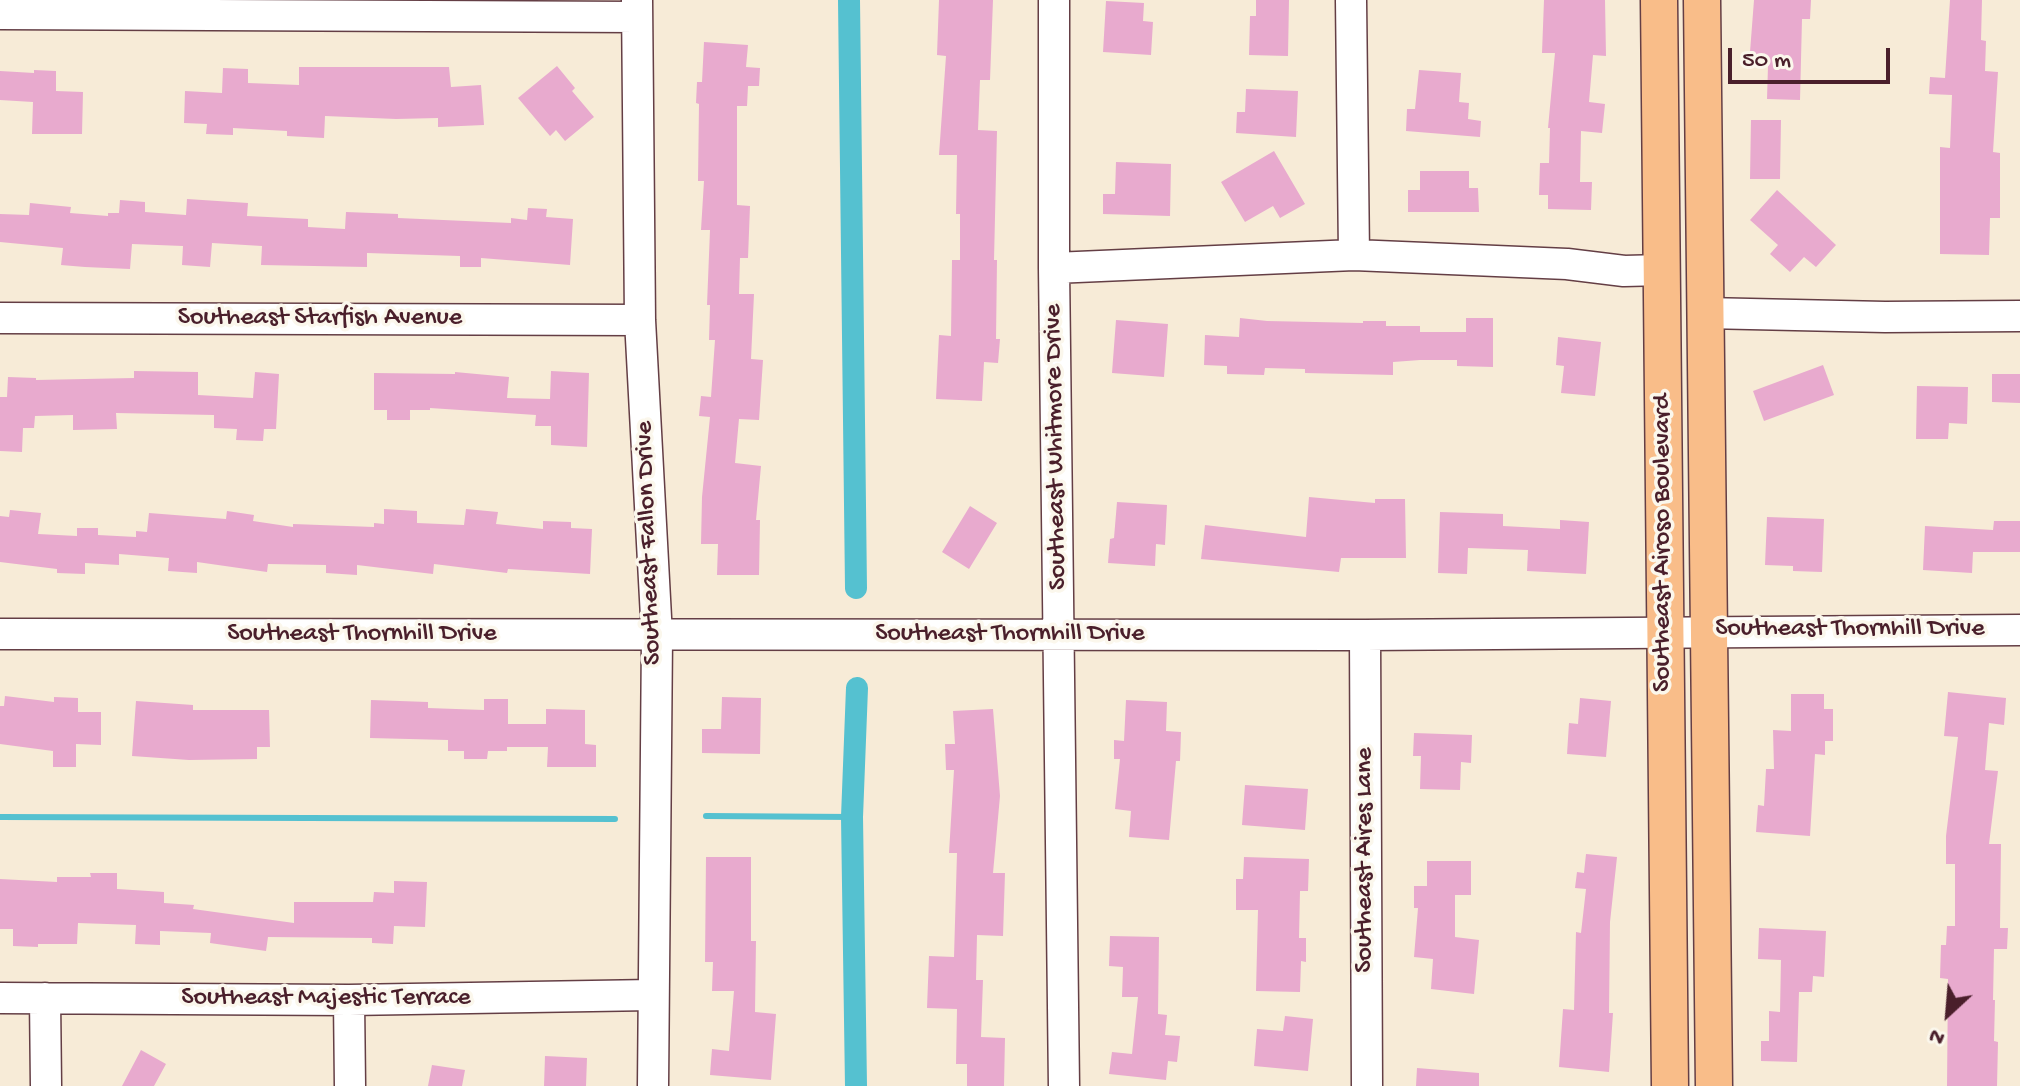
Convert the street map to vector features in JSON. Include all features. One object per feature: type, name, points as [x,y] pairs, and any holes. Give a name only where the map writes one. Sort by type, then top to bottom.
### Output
[{"type":"main road","name":"Southeast Airoso Boulevard","points":[[1659,0],[1663,632],[1670,1086]]},
{"type":"main road","name":"Southeast Airoso Boulevard","points":[[1702,0],[1714,1086]]},
{"type":"street","name":"Southeast Whitmore Drive","points":[[1054,0],[1054,268],[1064,1086]]},
{"type":"street","points":[[1351,0],[1354,255]]},
{"type":"street","points":[[0,14],[637,8]]},
{"type":"street","name":"Southeast Fallon Drive","points":[[637,8],[640,320],[657,636],[653,1086]]},
{"type":"street","points":[[1054,268],[1354,255],[1567,264],[1624,271],[1663,270]]},
{"type":"street","points":[[1705,313],[2020,316]]},
{"type":"street","name":"Southeast Starfish Avenue","points":[[0,318],[640,320]]},
{"type":"street","name":"Southeast Thornhill Drive","points":[[0,634],[1365,635],[2020,630]]},
{"type":"street","name":"Southeast Aires Lane","points":[[1365,635],[1367,1086]]},
{"type":"street","name":"Southeast Majestic Terrace","points":[[0,998],[349,1000],[652,995]]},
{"type":"street","points":[[45,998],[46,1086]]},
{"type":"street","points":[[349,1000],[350,1086]]},
{"type":"building","points":[[939,0],[993,0],[990,80],[980,80],[978,130],[997,131],[994,260],[997,260],[996,339],[1000,339],[998,363],[984,362],[982,401],[936,399],[939,335],[951,336],[952,260],[960,260],[960,214],[956,214],[957,155],[939,155],[946,56],[937,55]]},
{"type":"building","points":[[1256,0],[1289,0],[1288,56],[1249,55],[1250,16],[1256,16]]},
{"type":"building","points":[[1544,0],[1605,0],[1606,56],[1593,55],[1589,102],[1605,104],[1602,133],[1581,131],[1580,182],[1592,182],[1591,210],[1548,209],[1548,195],[1539,195],[1540,163],[1549,163],[1548,128],[1555,53],[1542,53]]},
{"type":"building","points":[[1754,0],[1811,0],[1810,19],[1802,19],[1800,100],[1767,99],[1768,66],[1749,65]]},
{"type":"building","points":[[1950,0],[1982,0],[1981,40],[1986,41],[1985,71],[1998,72],[1993,152],[2000,153],[2000,218],[1990,218],[1989,255],[1940,254],[1940,147],[1950,148],[1952,95],[1929,94],[1930,77],[1945,78]]},
{"type":"building","points":[[1106,1],[1144,3],[1143,21],[1153,22],[1151,55],[1103,52]]},
{"type":"building","points":[[704,42],[748,45],[746,67],[760,68],[759,86],[748,86],[747,106],[737,106],[737,205],[750,206],[748,258],[740,258],[739,294],[754,294],[751,359],[763,360],[759,420],[739,419],[735,463],[761,466],[756,520],[760,520],[759,575],[717,575],[718,544],[701,544],[710,417],[699,416],[701,396],[711,397],[715,340],[709,340],[710,305],[707,305],[710,230],[701,230],[704,181],[698,181],[699,104],[696,103],[697,82],[702,82]]},
{"type":"building","points":[[557,66],[575,88],[572,91],[594,117],[565,141],[556,130],[550,136],[518,98]]},
{"type":"building","points":[[299,67],[449,67],[451,87],[481,85],[484,125],[438,127],[438,118],[325,116],[324,138],[287,136],[287,131],[233,128],[233,135],[206,134],[207,124],[184,123],[185,91],[222,93],[223,68],[248,69],[248,83],[299,85]]},
{"type":"building","points":[[34,70],[56,71],[56,91],[83,92],[82,134],[32,134],[33,102],[0,100],[0,71],[34,73]]},
{"type":"building","points":[[1419,70],[1461,73],[1459,102],[1469,103],[1468,119],[1481,121],[1480,137],[1406,131],[1407,109],[1415,109]]},
{"type":"building","points":[[1246,89],[1298,91],[1296,137],[1236,133],[1237,112],[1245,112]]},
{"type":"building","points":[[1751,120],[1781,120],[1780,179],[1750,179]]},
{"type":"building","points":[[1274,151],[1305,204],[1280,218],[1273,206],[1245,222],[1221,182]]},
{"type":"building","points":[[1116,162],[1171,164],[1170,216],[1103,214],[1103,194],[1115,194]]},
{"type":"building","points":[[1420,171],[1469,171],[1469,188],[1478,188],[1479,212],[1408,212],[1408,190],[1420,190]]},
{"type":"building","points":[[1777,190],[1836,245],[1816,267],[1804,257],[1790,272],[1770,254],[1778,245],[1750,220]]},
{"type":"building","points":[[187,199],[248,203],[247,216],[308,219],[308,227],[345,229],[346,212],[398,214],[398,218],[511,223],[511,218],[527,220],[528,208],[547,209],[546,217],[573,219],[570,265],[481,258],[481,267],[460,267],[460,256],[367,253],[367,267],[261,265],[262,246],[212,243],[210,267],[182,265],[183,246],[132,244],[130,269],[61,265],[63,248],[0,242],[0,214],[29,215],[30,203],[71,207],[70,213],[108,216],[108,213],[119,213],[120,200],[145,202],[145,212],[186,215]]},
{"type":"building","points":[[1240,318],[1363,323],[1386,321],[1386,326],[1420,326],[1420,332],[1466,332],[1466,318],[1493,318],[1493,367],[1457,366],[1457,360],[1420,360],[1393,362],[1393,375],[1305,373],[1305,369],[1265,368],[1264,375],[1227,374],[1227,366],[1204,365],[1205,335],[1239,337]]},
{"type":"building","points":[[1116,320],[1168,324],[1164,377],[1112,373]]},
{"type":"building","points":[[1558,337],[1601,342],[1595,396],[1561,393],[1564,366],[1556,365]]},
{"type":"building","points":[[1823,365],[1834,395],[1764,421],[1753,391]]},
{"type":"building","points":[[134,371],[198,372],[198,395],[253,398],[255,372],[279,374],[276,429],[264,429],[263,441],[236,440],[237,429],[214,428],[214,415],[116,413],[117,429],[73,430],[73,415],[35,416],[34,428],[23,428],[22,452],[0,451],[0,397],[7,397],[8,377],[36,380],[134,378]]},
{"type":"building","points":[[551,371],[589,373],[587,447],[551,445],[551,426],[535,426],[536,415],[430,408],[410,410],[410,420],[387,420],[387,410],[374,410],[374,373],[455,372],[509,377],[507,398],[550,399]]},
{"type":"building","points":[[1992,374],[2020,374],[2020,403],[1992,402]]},
{"type":"building","points":[[1917,386],[1968,387],[1967,424],[1949,423],[1948,439],[1916,439]]},
{"type":"building","points":[[1309,497],[1375,503],[1375,499],[1405,499],[1406,558],[1341,558],[1339,572],[1201,559],[1205,525],[1306,537]]},
{"type":"building","points":[[1117,502],[1167,505],[1165,545],[1156,544],[1155,566],[1108,563]]},
{"type":"building","points":[[970,506],[997,523],[969,569],[942,552]]},
{"type":"building","points":[[384,509],[417,511],[417,523],[464,525],[466,509],[498,512],[496,524],[543,529],[543,521],[571,522],[571,528],[592,529],[590,574],[508,569],[507,573],[434,564],[433,574],[357,565],[357,575],[326,573],[326,565],[268,564],[267,572],[197,562],[197,573],[168,571],[169,558],[119,554],[119,565],[85,563],[85,574],[57,573],[57,569],[0,562],[0,516],[9,517],[10,510],[41,513],[38,534],[77,536],[77,528],[98,528],[98,535],[136,537],[136,531],[147,532],[149,513],[226,519],[227,511],[254,515],[253,521],[293,527],[293,524],[374,527],[374,523],[384,524]]},
{"type":"building","points":[[1440,512],[1503,514],[1503,526],[1560,529],[1560,520],[1589,522],[1586,574],[1527,571],[1528,550],[1468,548],[1467,574],[1438,573]]},
{"type":"building","points":[[1767,517],[1824,519],[1822,572],[1793,571],[1793,566],[1765,565]]},
{"type":"building","points":[[1994,521],[2020,521],[2020,552],[1973,552],[1972,573],[1923,570],[1925,526],[1993,530]]},
{"type":"building","points":[[1948,692],[2006,698],[2004,725],[1989,723],[1985,770],[1998,771],[1989,844],[2001,844],[2000,928],[2008,928],[2007,949],[1994,949],[1997,1086],[1947,1086],[1948,979],[1940,978],[1941,945],[1946,945],[1947,926],[1955,926],[1955,864],[1946,864],[1946,836],[1958,737],[1944,736]]},
{"type":"building","points":[[1791,694],[1824,694],[1824,709],[1833,709],[1833,741],[1825,741],[1825,755],[1815,754],[1810,836],[1756,832],[1758,805],[1764,806],[1766,769],[1774,769],[1773,730],[1791,731]]},
{"type":"building","points":[[5,696],[54,702],[54,697],[78,698],[78,712],[101,712],[101,745],[76,744],[76,767],[53,767],[53,751],[0,744],[0,706],[4,706]]},
{"type":"building","points":[[722,697],[761,698],[760,754],[702,753],[702,729],[721,729]]},
{"type":"building","points":[[1580,698],[1611,701],[1606,757],[1567,754],[1569,723],[1578,724]]},
{"type":"building","points":[[484,699],[508,699],[508,724],[546,724],[546,709],[585,710],[585,744],[596,745],[596,767],[547,767],[548,747],[507,747],[507,751],[488,751],[487,759],[464,759],[464,751],[448,751],[448,740],[370,738],[371,700],[428,702],[428,708],[484,710]]},
{"type":"building","points":[[1126,700],[1167,702],[1166,731],[1181,732],[1169,840],[1129,837],[1131,811],[1115,809],[1120,759],[1114,759],[1114,740],[1124,741]]},
{"type":"building","points":[[136,701],[193,705],[193,710],[269,710],[270,747],[257,747],[257,759],[189,760],[132,756]]},
{"type":"building","points":[[993,709],[1000,796],[993,873],[1005,873],[1003,936],[977,935],[976,980],[983,980],[981,1037],[1005,1038],[1004,1086],[967,1086],[967,1064],[956,1064],[957,1009],[927,1008],[929,956],[954,957],[957,853],[949,853],[954,770],[946,770],[945,744],[955,744],[953,711]]},
{"type":"building","points":[[1414,733],[1472,735],[1471,763],[1461,762],[1460,790],[1420,789],[1421,756],[1413,756]]},
{"type":"building","points":[[1245,785],[1308,789],[1305,830],[1242,825]]},
{"type":"building","points":[[1586,854],[1617,857],[1610,922],[1609,1013],[1613,1013],[1609,1072],[1559,1067],[1563,1009],[1574,1010],[1576,932],[1581,933],[1586,889],[1575,888],[1577,872],[1584,873]]},
{"type":"building","points":[[706,857],[751,857],[751,941],[756,941],[755,1012],[776,1014],[771,1080],[710,1075],[712,1049],[729,1051],[734,991],[712,991],[713,962],[705,962]]},
{"type":"building","points":[[1244,857],[1309,859],[1308,891],[1300,891],[1299,938],[1306,938],[1306,962],[1301,961],[1300,992],[1256,991],[1258,910],[1236,910],[1236,879],[1243,879]]},
{"type":"building","points":[[1427,861],[1471,861],[1471,895],[1455,895],[1455,937],[1479,940],[1474,994],[1431,989],[1433,959],[1414,957],[1418,908],[1414,908],[1414,886],[1427,886]]},
{"type":"building","points":[[90,873],[117,873],[117,889],[164,892],[164,903],[194,905],[193,909],[294,923],[294,902],[373,902],[374,892],[394,893],[394,881],[427,882],[425,927],[394,926],[393,944],[372,943],[372,938],[268,937],[266,951],[210,943],[211,933],[160,931],[160,945],[135,944],[136,925],[78,923],[77,944],[13,946],[13,929],[0,929],[0,879],[57,882],[57,877],[91,877]]},
{"type":"building","points":[[1759,928],[1826,931],[1824,977],[1813,976],[1812,992],[1799,992],[1797,1062],[1761,1061],[1761,1041],[1769,1041],[1769,1011],[1780,1012],[1781,960],[1758,959]]},
{"type":"building","points":[[1110,936],[1159,937],[1158,1014],[1167,1015],[1165,1035],[1180,1036],[1177,1062],[1168,1061],[1166,1080],[1109,1074],[1112,1052],[1132,1054],[1138,997],[1122,997],[1123,967],[1109,966]]},
{"type":"building","points":[[1285,1016],[1313,1019],[1308,1071],[1254,1066],[1257,1029],[1283,1031]]},
{"type":"building","points":[[141,1050],[166,1064],[154,1086],[122,1086]]},
{"type":"building","points":[[545,1056],[587,1058],[586,1086],[544,1086]]},
{"type":"building","points":[[432,1065],[465,1070],[462,1086],[428,1086]]},
{"type":"building","points":[[1417,1068],[1479,1073],[1479,1086],[1416,1086]]},
{"type":"waterway","points":[[849,0],[856,588]]},
{"type":"waterway","points":[[856,1086],[852,817],[857,688]]},
{"type":"waterway","points":[[706,816],[852,817]]},
{"type":"waterway","points":[[0,817],[615,819]]}]
